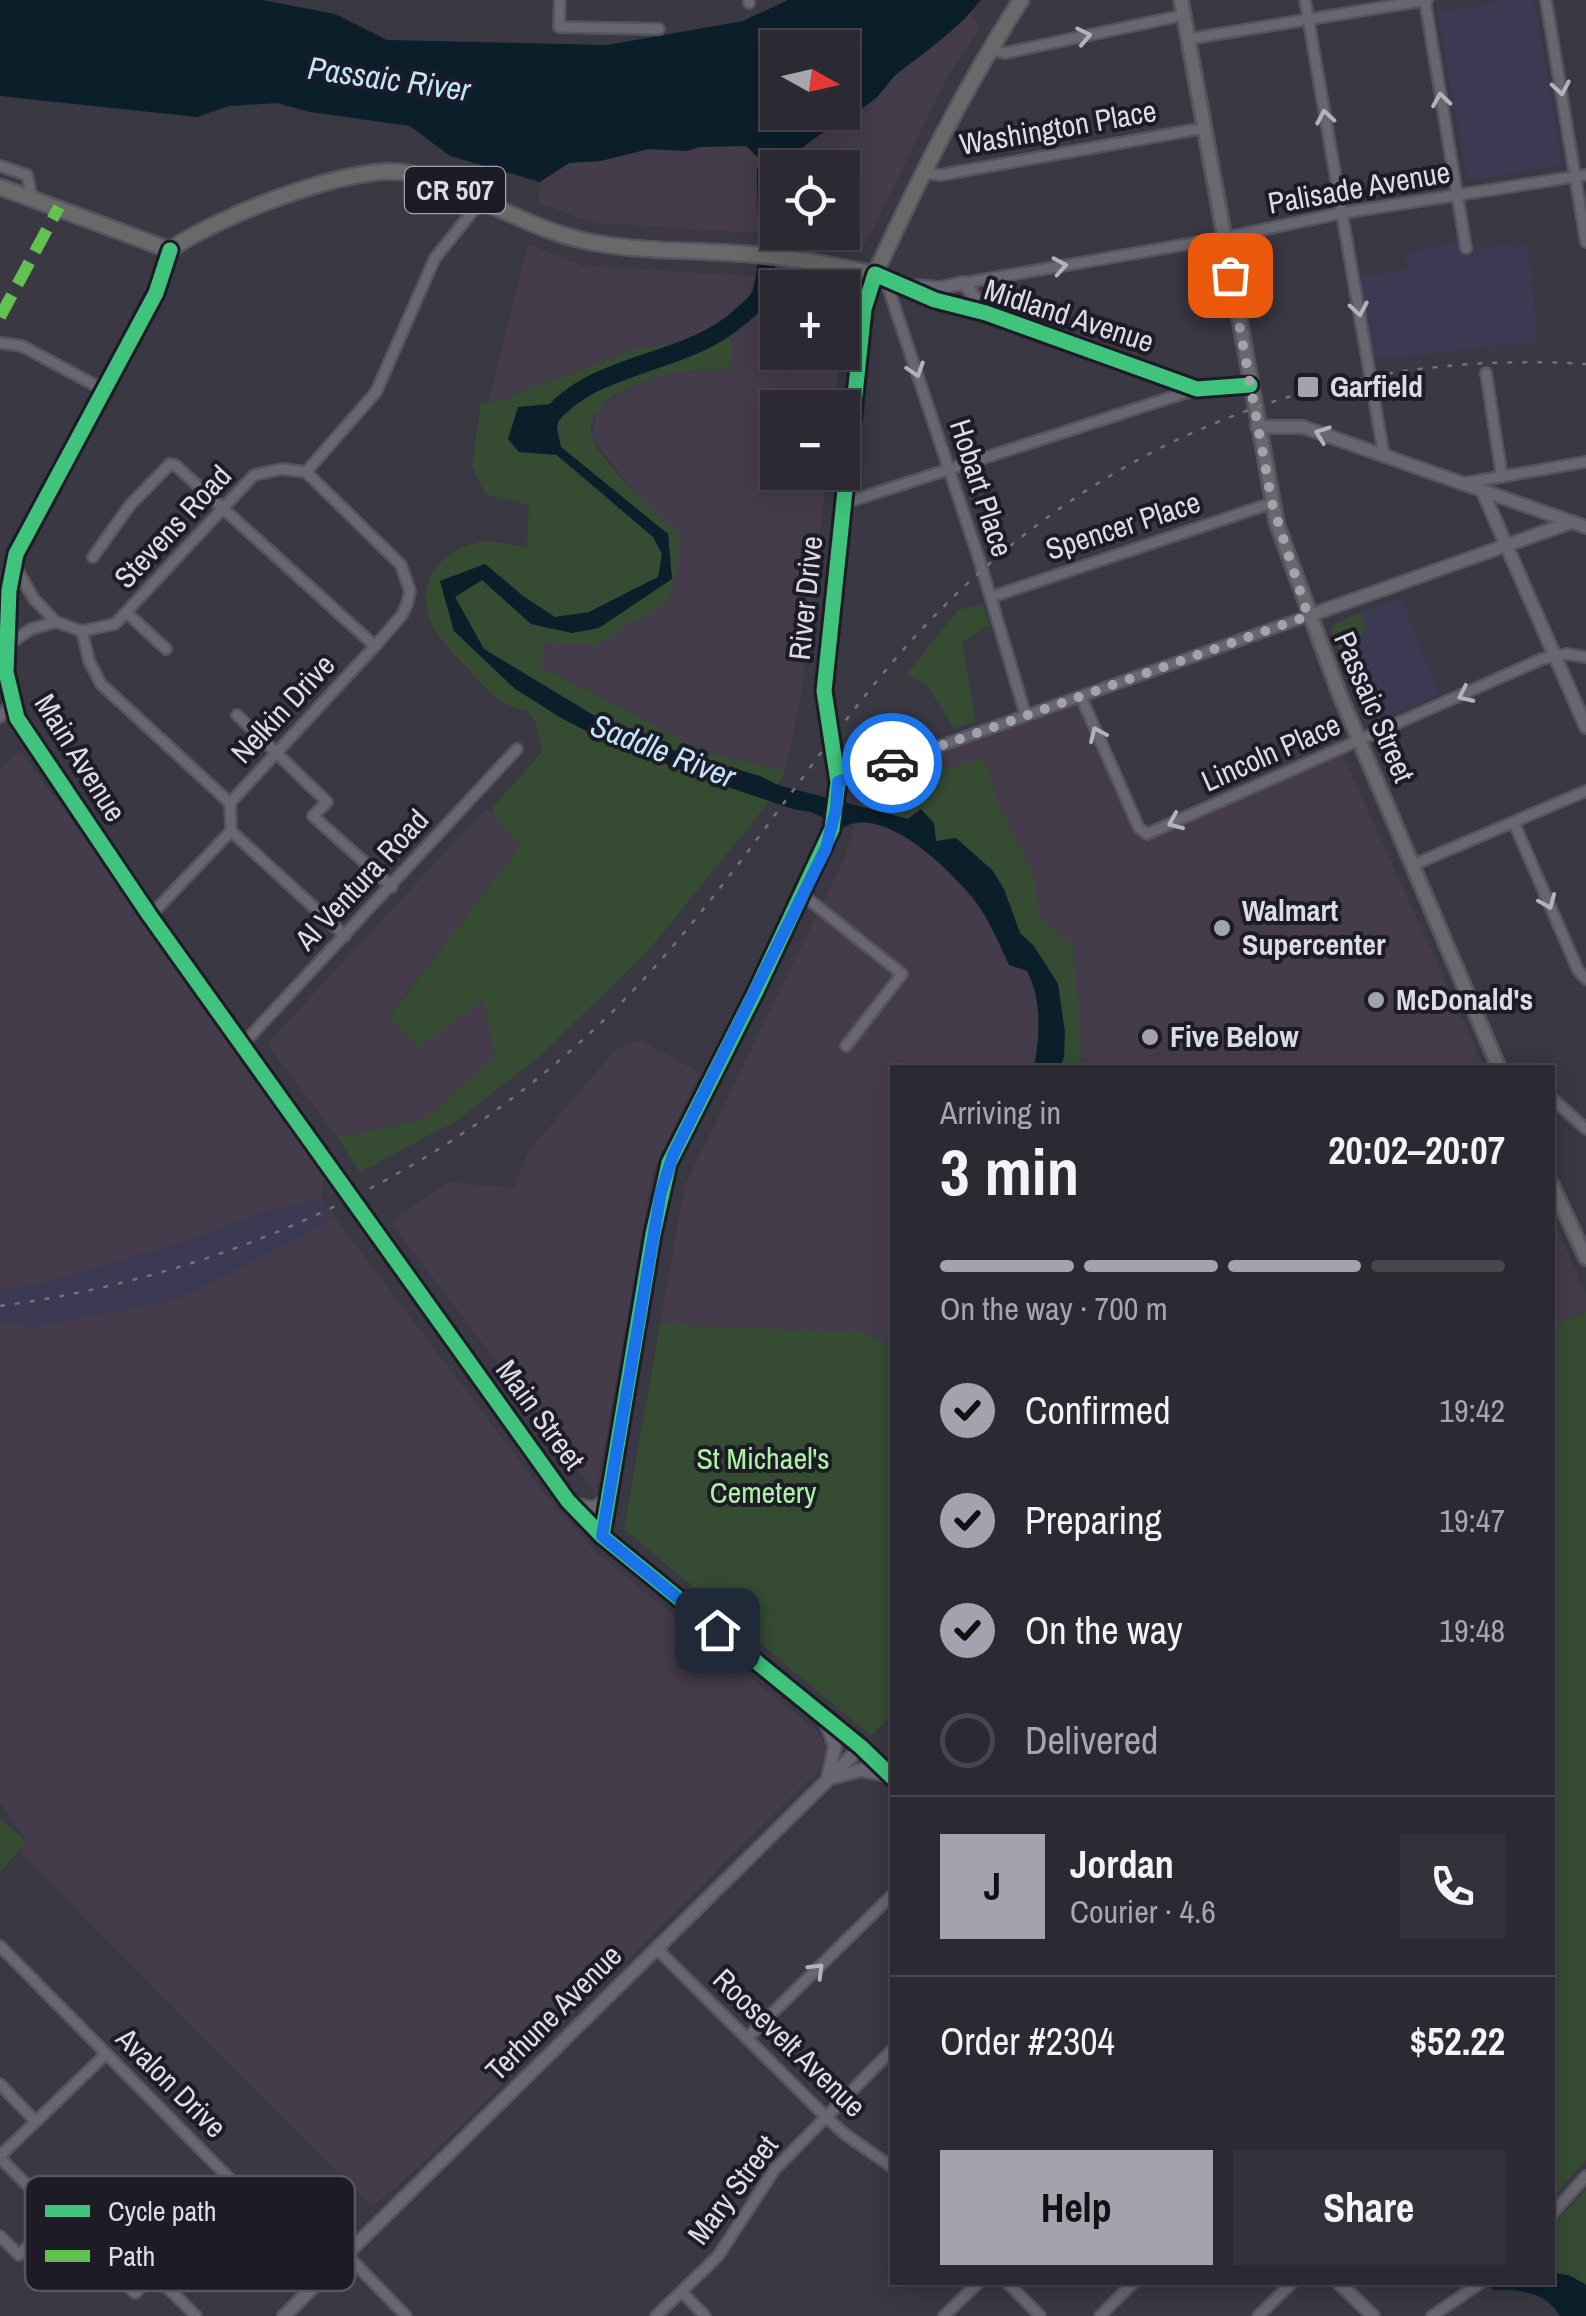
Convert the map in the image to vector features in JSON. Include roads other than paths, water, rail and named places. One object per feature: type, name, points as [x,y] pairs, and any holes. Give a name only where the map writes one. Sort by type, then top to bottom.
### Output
[{"type":"main road","name":"River Drive","points":[[880,276],[921,174],[1021,0]]},
{"type":"main road","name":"Passaic Street","points":[[1181,0],[1272,503],[1308,616],[1501,1065]]},
{"type":"main road","name":"Midland Avenue","points":[[170,250],[258,205],[379,172],[406,172],[556,233],[598,244],[775,256],[880,276]]},
{"type":"main road","points":[[0,187],[170,250]]},
{"type":"main road","points":[[1555,1191],[1586,1258]]},
{"type":"street","points":[[560,0],[560,26],[659,29]]},
{"type":"street","points":[[1304,0],[1384,456]]},
{"type":"street","points":[[1188,39],[1427,0],[1466,248]]},
{"type":"street","points":[[1546,0],[1581,176],[1586,242]]},
{"type":"street","points":[[989,50],[1005,53],[1184,16]]},
{"type":"street","name":"Washington Place","points":[[921,174],[940,175],[1204,128]]},
{"type":"street","points":[[0,166],[26,175],[32,198]]},
{"type":"street","name":"Palisade Avenue","points":[[906,285],[940,288],[1342,213],[1581,176]]},
{"type":"street","points":[[306,472],[376,392],[435,258],[481,202]]},
{"type":"street","name":"Main Avenue","points":[[170,250],[156,293],[23,537],[5,590],[6,672],[11,703],[36,750],[150,916],[351,1196]]},
{"type":"street","name":"Midland Avenue","points":[[880,276],[935,300],[986,313],[1197,389],[1250,384]]},
{"type":"street","name":"Hobart Place","points":[[880,276],[948,468],[1026,716]]},
{"type":"street","name":"River Drive","points":[[602,1536],[653,1234],[669,1163],[831,832],[839,786],[824,690],[864,308],[880,276]]},
{"type":"street","name":"Midland Avenue","points":[[964,283],[986,313]]},
{"type":"street","points":[[0,343],[22,346],[104,390]]},
{"type":"street","points":[[1486,373],[1502,476]]},
{"type":"street","points":[[844,502],[1197,389]]},
{"type":"street","points":[[1257,426],[1303,427],[1586,527]]},
{"type":"street","points":[[1462,483],[1586,462]]},
{"type":"street","points":[[93,557],[130,505],[170,464],[181,468],[225,507],[375,646]]},
{"type":"street","name":"Stevens Road","points":[[82,631],[108,627],[127,613],[254,475],[282,468],[306,472]]},
{"type":"street","name":"Nelkin Drive","points":[[82,631],[89,661],[102,684],[230,802],[402,615],[410,592],[402,564],[306,472]]},
{"type":"street","points":[[1482,490],[1586,728]]},
{"type":"street","name":"Spencer Place","points":[[990,597],[1272,503]]},
{"type":"street","points":[[839,786],[1572,522]]},
{"type":"street","points":[[14,564],[34,599],[56,622],[82,631]]},
{"type":"street","points":[[127,613],[166,649]]},
{"type":"street","points":[[6,646],[31,629],[56,622]]},
{"type":"street","name":"Lincoln Place","points":[[1081,697],[1143,833],[1554,656],[1586,657]]},
{"type":"street","points":[[0,716],[11,703]]},
{"type":"street","points":[[238,715],[327,802],[313,816],[392,887]]},
{"type":"street","name":"Al Ventura Road","points":[[242,1044],[517,749]]},
{"type":"street","points":[[1415,864],[1586,791]]},
{"type":"street","points":[[230,802],[231,831],[345,936]]},
{"type":"street","points":[[1514,822],[1578,970],[1586,978]]},
{"type":"street","points":[[150,916],[231,831]]},
{"type":"street","points":[[803,894],[902,974],[846,1046]]},
{"type":"street","points":[[1555,1101],[1586,1128]]},
{"type":"street","name":"Main Street","points":[[351,1196],[568,1502],[602,1536],[861,1747],[890,1775]]},
{"type":"street","points":[[568,1502],[594,1508],[609,1498]]},
{"type":"street","points":[[823,1716],[834,1746],[826,1781]]},
{"type":"street","name":"Terhune Avenue","points":[[355,2245],[861,1747]]},
{"type":"street","points":[[826,1781],[847,1771],[860,1770],[890,1777]]},
{"type":"street","points":[[748,2038],[890,1897]]},
{"type":"street","name":"Avalon Drive","points":[[0,1946],[227,2176]]},
{"type":"street","name":"Roosevelt Avenue","points":[[656,1948],[825,2116],[890,2165]]},
{"type":"street","name":"Mary Street","points":[[656,2316],[718,2256],[764,2182],[890,2052]]},
{"type":"street","points":[[25,2183],[0,2157],[106,2054]]},
{"type":"street","points":[[0,2084],[35,2121]]},
{"type":"street","points":[[1555,2211],[1586,2176]]},
{"type":"street","points":[[0,2236],[19,2255],[25,2249]]},
{"type":"street","points":[[355,2270],[406,2316]]},
{"type":"street","points":[[944,2316],[976,2285]]},
{"type":"street","points":[[1011,2285],[1040,2316]]},
{"type":"street","points":[[1100,2316],[1131,2285]]},
{"type":"street","points":[[1258,2316],[1289,2285]]},
{"type":"street","points":[[1341,2285],[1373,2316]]},
{"type":"street","points":[[1432,2316],[1478,2285]]},
{"type":"street","points":[[171,2291],[196,2316]]},
{"type":"street","name":"Terhune Avenue","points":[[284,2316],[309,2291]]},
{"type":"street","points":[[682,2292],[705,2316]]},
{"type":"water","name":"Passaic River","points":[[0,0],[262,0],[335,14],[387,40],[607,45],[743,21],[788,0],[981,0],[953,30],[895,75],[860,110],[860,30],[760,30],[760,130],[827,130],[801,150],[760,150],[760,159],[746,146],[686,151],[649,149],[601,161],[569,163],[540,182],[450,156],[410,126],[310,112],[277,103],[229,106],[197,117],[0,96]]},
{"type":"water","points":[[561,403],[557,429],[561,447],[668,534],[672,579],[599,628],[572,633],[531,624],[482,580],[455,597],[484,649],[618,730],[778,785],[908,819],[921,809],[934,823],[936,841],[956,838],[992,870],[1004,889],[1020,933],[1034,946],[1058,984],[1065,1032],[1061,1065],[1034,1065],[1038,1018],[1027,971],[1009,965],[972,897],[914,843],[878,825],[860,823],[844,827],[610,743],[514,688],[454,631],[440,581],[485,564],[555,617],[589,612],[658,577],[662,554],[653,537],[557,455],[519,452],[508,439],[518,407]]},
{"type":"water","points":[[1555,2281],[1572,2294],[1584,2316],[1560,2316],[1548,2302],[1523,2291],[1494,2290],[1488,2285],[1555,2285]]},
{"type":"waterway","name":"Saddle River","points":[[547,421],[566,401],[589,386],[694,345],[741,316],[761,293],[766,250]]},
{"type":"waterway","name":"Saddle River","points":[[1555,2282],[1579,2291],[1578,2316]]},
{"type":"railway","points":[[0,1306],[85,1291],[168,1270],[249,1243],[328,1210],[403,1170],[476,1124],[545,1073],[647,976],[717,892],[881,676],[951,600],[1026,533],[1108,477],[1194,432],[1286,398],[1382,375],[1482,363],[1586,364]]},
{"type":"place","name":"Garfield","points":[[1308,387]]},
{"type":"place","name":"Walmart Supercenter","points":[[1222,928]]},
{"type":"place","name":"McDonald's","points":[[1376,1000]]},
{"type":"place","name":"Five Below","points":[[1150,1037]]},
{"type":"park label","name":"St Michael's Cemetery","points":[[763,1476]]}]
